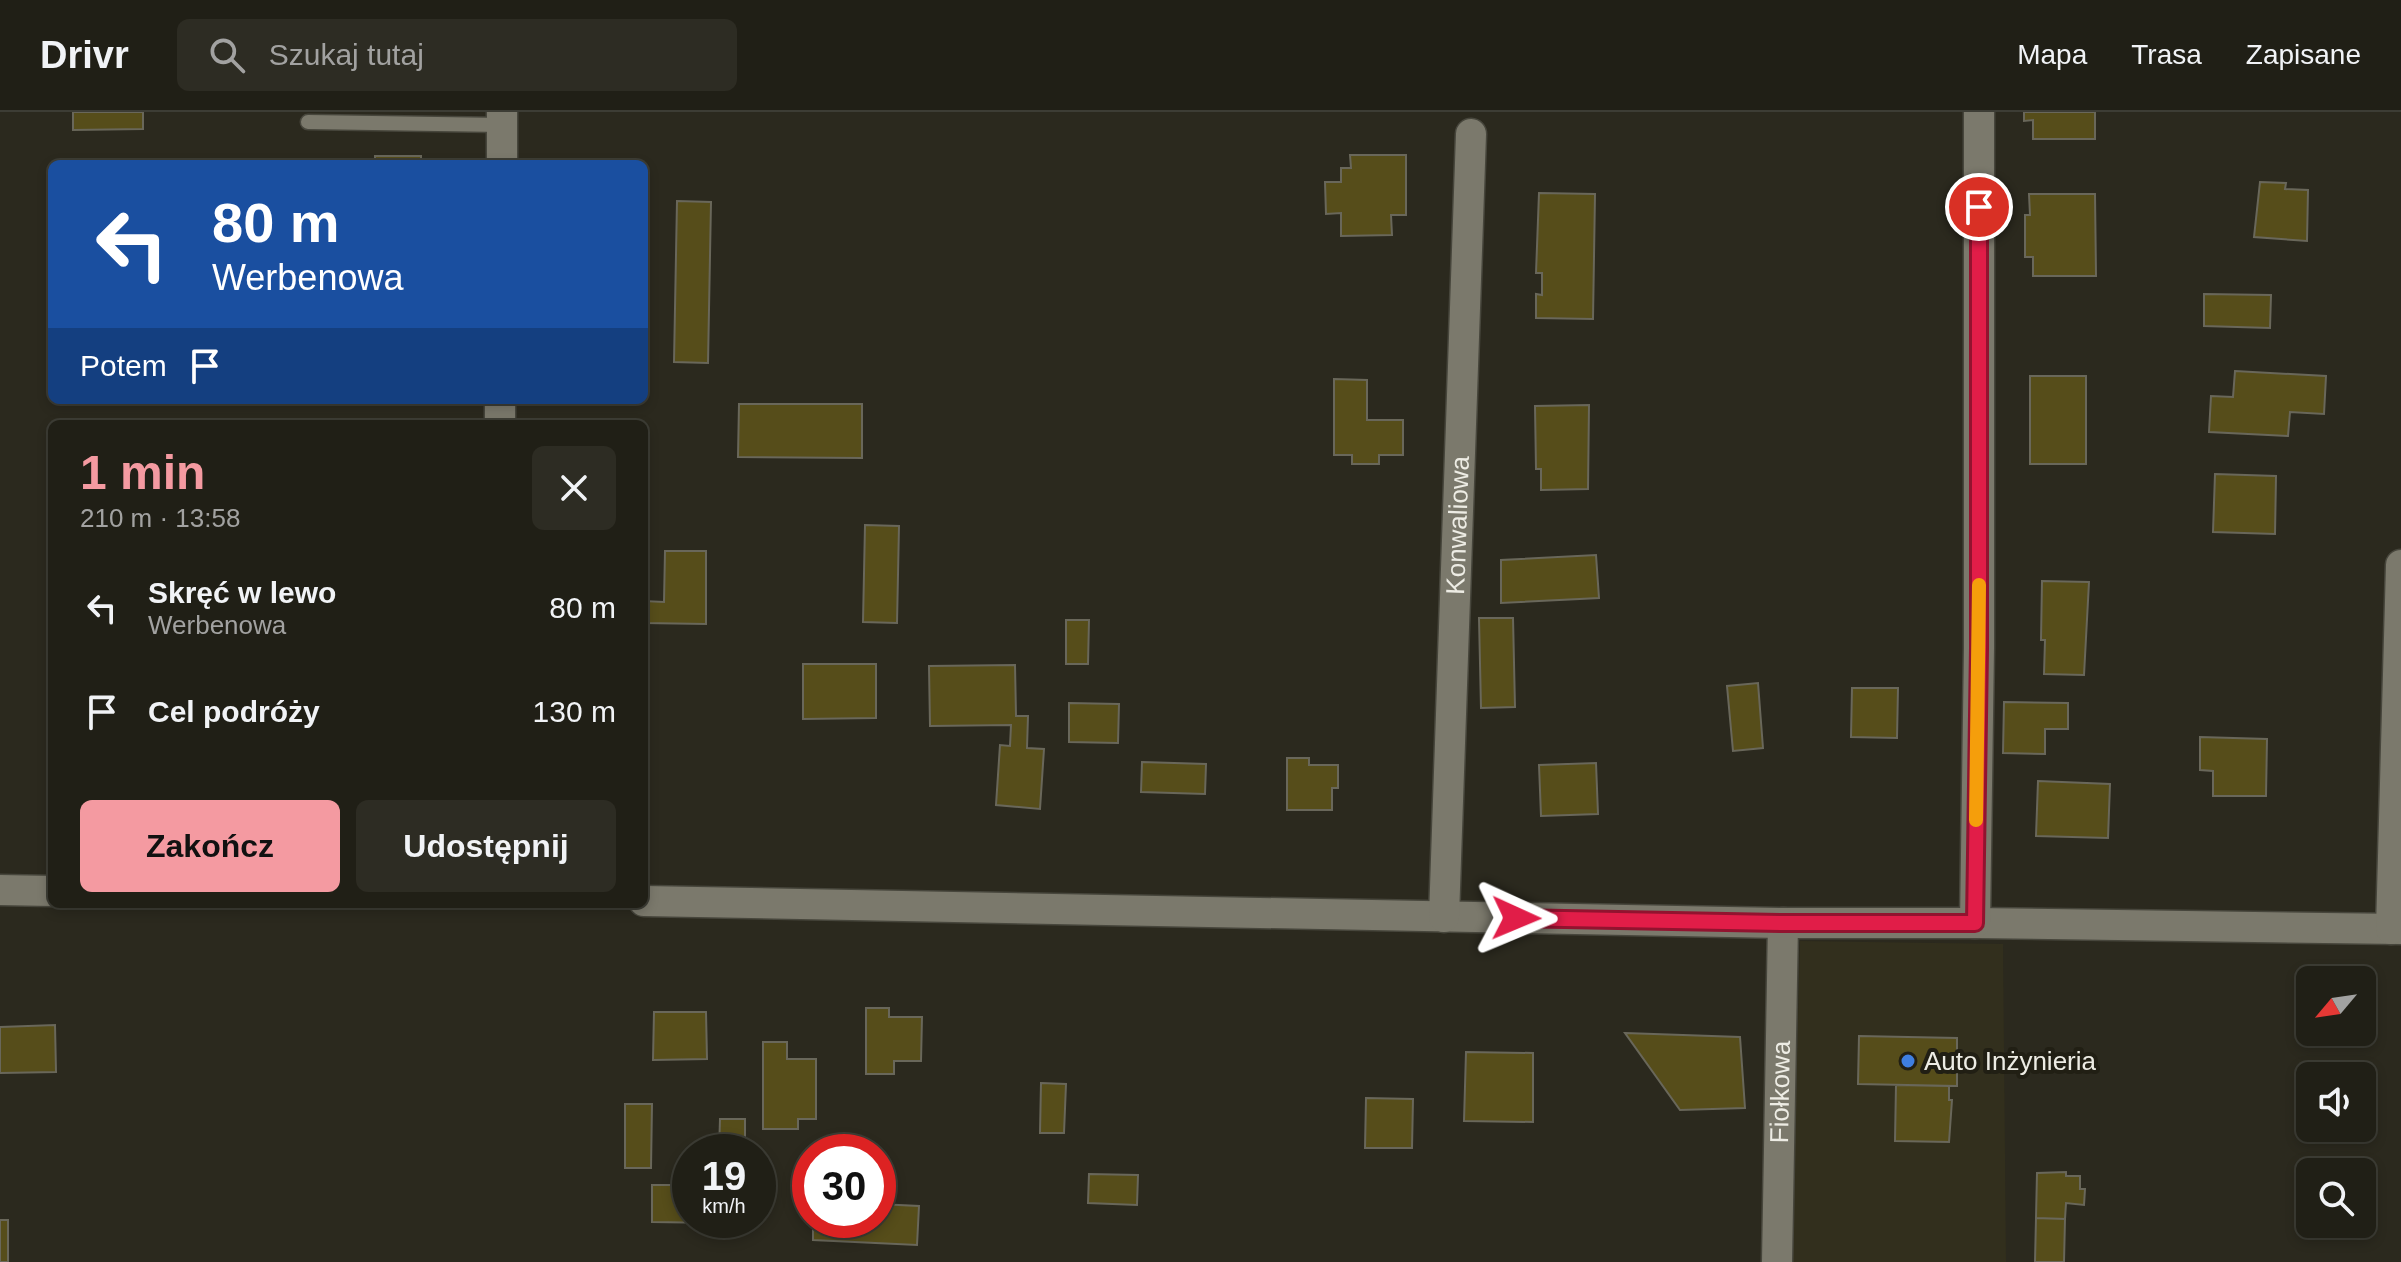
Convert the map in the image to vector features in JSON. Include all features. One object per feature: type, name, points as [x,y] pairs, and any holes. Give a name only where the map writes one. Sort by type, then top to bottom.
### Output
[{"type":"street","points":[[1975,923],[1979,648],[1979,112]]},
{"type":"street","points":[[502,118],[502,160]]},
{"type":"street","name":"Konwaliowa","points":[[1444,917],[1471,134]]},
{"type":"street","points":[[648,901],[1783,923],[2396,929],[2401,565]]},
{"type":"street","points":[[0,890],[48,891]]},
{"type":"street","name":"Fiołkowa","points":[[1777,1262],[1783,923]]},
{"type":"lane","points":[[308,122],[502,118]]},
{"type":"shaded area","points":[[1800,941],[2003,944],[2006,1262],[1792,1262]]},
{"type":"building","points":[[73,112],[143,112],[143,129],[73,130]]},
{"type":"building","points":[[2024,112],[2095,112],[2095,139],[2033,139],[2033,120],[2024,121]]},
{"type":"building","points":[[1350,155],[1406,155],[1406,215],[1391,215],[1392,235],[1341,236],[1341,213],[1326,214],[1325,182],[1341,182],[1341,168],[1351,168]]},
{"type":"building","points":[[375,156],[421,156],[421,160],[375,160]]},
{"type":"building","points":[[2260,182],[2286,183],[2285,189],[2308,190],[2307,241],[2254,237]]},
{"type":"building","points":[[1539,193],[1595,194],[1593,319],[1536,318],[1536,294],[1542,295],[1542,273],[1536,273]]},
{"type":"building","points":[[2029,194],[2095,194],[2096,276],[2033,276],[2033,257],[2025,257],[2025,215],[2030,215]]},
{"type":"building","points":[[677,201],[711,202],[708,363],[674,362]]},
{"type":"building","points":[[2204,294],[2271,295],[2270,328],[2204,326]]},
{"type":"building","points":[[2235,371],[2326,376],[2324,414],[2290,412],[2288,436],[2209,432],[2211,396],[2233,397]]},
{"type":"building","points":[[2030,376],[2086,376],[2086,464],[2030,464]]},
{"type":"building","points":[[1334,379],[1367,380],[1367,420],[1403,420],[1403,455],[1379,455],[1379,464],[1352,464],[1352,455],[1334,455]]},
{"type":"building","points":[[739,404],[862,404],[862,458],[738,457]]},
{"type":"building","points":[[1589,405],[1588,489],[1541,490],[1541,469],[1536,469],[1535,406]]},
{"type":"building","points":[[2215,474],[2276,476],[2275,534],[2213,532]]},
{"type":"building","points":[[865,525],[899,526],[897,623],[863,622]]},
{"type":"building","points":[[665,551],[706,551],[706,624],[648,623],[648,601],[664,602]]},
{"type":"building","points":[[1596,555],[1599,598],[1501,603],[1501,560]]},
{"type":"building","points":[[2042,581],[2089,582],[2084,675],[2044,674]]},
{"type":"building","points":[[1479,618],[1513,618],[1515,707],[1481,708]]},
{"type":"building","points":[[1066,620],[1089,620],[1088,664],[1066,664]]},
{"type":"building","points":[[803,664],[876,664],[876,718],[803,719]]},
{"type":"building","points":[[1015,665],[1016,716],[1028,716],[1027,748],[1044,749],[1040,809],[996,805],[1000,745],[1010,746],[1011,725],[930,726],[929,666]]},
{"type":"building","points":[[1758,683],[1763,748],[1733,751],[1727,686]]},
{"type":"building","points":[[1852,688],[1898,688],[1897,738],[1851,737]]},
{"type":"building","points":[[2004,702],[2068,703],[2068,729],[2045,729],[2045,754],[2003,753]]},
{"type":"building","points":[[1069,703],[1119,704],[1118,743],[1069,742]]},
{"type":"building","points":[[2200,737],[2267,739],[2266,796],[2213,796],[2213,771],[2200,770]]},
{"type":"building","points":[[1287,758],[1309,758],[1309,765],[1338,765],[1338,788],[1332,788],[1332,810],[1287,810]]},
{"type":"building","points":[[1142,762],[1206,764],[1205,794],[1141,792]]},
{"type":"building","points":[[1596,763],[1598,814],[1541,816],[1539,765]]},
{"type":"building","points":[[2038,781],[2110,784],[2108,838],[2036,836]]},
{"type":"building","points":[[866,1008],[889,1008],[889,1017],[922,1017],[921,1061],[894,1061],[894,1074],[866,1074]]},
{"type":"building","points":[[654,1012],[706,1012],[707,1059],[653,1060]]},
{"type":"building","points":[[55,1025],[56,1072],[0,1073],[0,1027]]},
{"type":"building","points":[[1625,1033],[1740,1037],[1745,1108],[1680,1110]]},
{"type":"building","name":"Auto Inżynieria","points":[[1859,1036],[1957,1038],[1957,1086],[1858,1084]]},
{"type":"building","points":[[763,1042],[787,1042],[787,1059],[816,1059],[816,1119],[798,1119],[798,1129],[763,1129]]},
{"type":"building","points":[[1466,1052],[1533,1053],[1533,1122],[1464,1121]]},
{"type":"building","points":[[1041,1083],[1066,1084],[1064,1133],[1040,1133]]},
{"type":"building","points":[[1896,1085],[1949,1086],[1949,1100],[1952,1100],[1949,1142],[1895,1141]]},
{"type":"building","points":[[1366,1098],[1413,1099],[1412,1148],[1365,1148]]},
{"type":"building","points":[[625,1104],[652,1104],[651,1168],[625,1168]]},
{"type":"building","points":[[720,1119],[745,1119],[745,1134],[720,1134]]},
{"type":"building","points":[[2066,1172],[2066,1176],[2080,1176],[2080,1189],[2085,1189],[2084,1205],[2066,1203],[2065,1219],[2036,1218],[2037,1173]]},
{"type":"building","points":[[1089,1174],[1138,1175],[1137,1205],[1088,1203]]},
{"type":"building","points":[[652,1185],[672,1185],[672,1222],[652,1222]]},
{"type":"building","points":[[896,1205],[919,1206],[917,1245],[813,1240],[896,1238]]},
{"type":"building","points":[[2036,1218],[2065,1219],[2064,1262],[2035,1262]]},
{"type":"building","points":[[0,1220],[8,1220],[8,1262],[0,1262]]},
{"type":"slow traffic","points":[[1976,820],[1979,585]]},
{"type":"place","name":"Auto Inżynieria","points":[[1908,1061]]},
{"type":"route","points":[[1516,918],[1975,923],[1979,648],[1979,207]]}]
